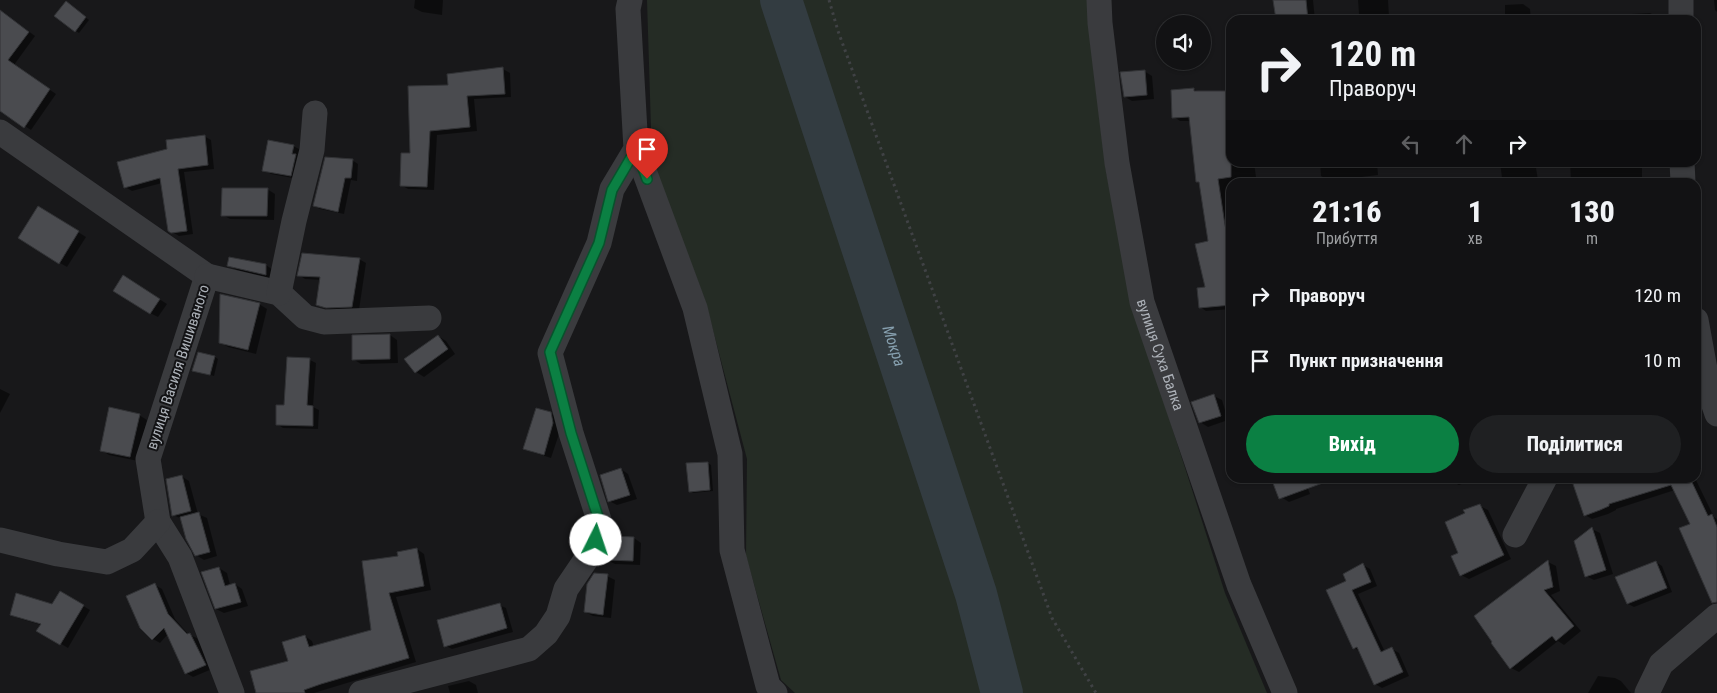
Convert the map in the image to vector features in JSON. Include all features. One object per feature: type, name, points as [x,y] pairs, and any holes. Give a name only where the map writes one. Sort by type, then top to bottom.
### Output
[{"type":"street","points":[[630,0],[628,9],[636,149],[695,308],[730,454],[732,550],[768,686],[775,693]]},
{"type":"street","name":"вулиця Суха Балка","points":[[1099,0],[1100,23],[1117,163],[1142,302],[1239,585],[1285,693]]},
{"type":"street","points":[[1681,0],[1681,15]]},
{"type":"street","points":[[280,293],[294,220],[312,150],[314,113]]},
{"type":"street","name":"вулиця Василя Вишиваного","points":[[0,132],[207,276],[148,459],[158,522],[180,557],[232,693]]},
{"type":"street","points":[[361,693],[530,649],[546,634],[558,616],[566,589],[587,558],[596,540],[600,523],[571,433],[550,352],[599,243],[612,190],[636,149]]},
{"type":"street","points":[[207,276],[280,293],[305,318],[324,322],[429,318]]},
{"type":"street","points":[[1701,357],[1707,401]]},
{"type":"street","points":[[1515,534],[1542,483]]},
{"type":"street","points":[[0,540],[58,554],[106,562],[132,550],[158,522]]},
{"type":"street","points":[[1647,693],[1661,664],[1717,616]]},
{"type":"street","points":[[1659,693],[1661,664]]},
{"type":"path","points":[[829,0],[841,40],[1052,618],[1096,693]]},
{"type":"shaded area","points":[[647,0],[1089,0],[1089,30],[1106,171],[1133,305],[1225,593],[1267,693],[795,693],[781,680],[746,556],[747,459],[705,300],[652,160]]},
{"type":"building","points":[[1273,0],[1306,0],[1308,15],[1275,15]]},
{"type":"building","points":[[66,1],[86,17],[75,32],[54,16]]},
{"type":"building","points":[[0,10],[29,32],[8,60],[50,89],[24,128],[0,111]]},
{"type":"building","points":[[503,67],[505,94],[467,96],[470,127],[430,131],[427,187],[400,186],[401,153],[410,153],[408,86],[448,85],[447,74]]},
{"type":"building","points":[[1145,70],[1147,95],[1124,97],[1120,72]]},
{"type":"building","points":[[1194,88],[1194,91],[1226,91],[1226,167],[1231,167],[1231,177],[1218,179],[1226,230],[1226,305],[1199,308],[1197,288],[1205,287],[1195,244],[1208,241],[1199,182],[1196,182],[1189,117],[1172,118],[1171,90]]},
{"type":"building","points":[[205,135],[208,165],[178,169],[187,231],[171,233],[168,231],[160,178],[124,188],[117,162],[167,149],[166,140]]},
{"type":"building","points":[[268,140],[294,145],[292,154],[296,154],[291,176],[262,171]]},
{"type":"building","points":[[325,157],[353,159],[351,178],[345,178],[338,212],[313,206]]},
{"type":"building","points":[[222,188],[268,188],[267,216],[221,216]]},
{"type":"building","points":[[38,206],[79,231],[59,264],[18,238]]},
{"type":"building","points":[[302,253],[360,258],[352,307],[326,308],[316,305],[320,277],[297,276]]},
{"type":"building","points":[[229,257],[266,264],[266,275],[227,266]]},
{"type":"building","points":[[123,275],[160,299],[150,314],[113,291]]},
{"type":"building","points":[[220,294],[260,303],[248,350],[219,343]]},
{"type":"building","points":[[390,334],[390,359],[352,360],[352,335]]},
{"type":"building","points":[[438,335],[448,349],[415,373],[404,359]]},
{"type":"building","points":[[198,352],[215,356],[210,375],[192,371]]},
{"type":"building","points":[[287,357],[310,358],[307,405],[313,406],[313,426],[276,425],[276,405],[284,405]]},
{"type":"building","points":[[1214,394],[1221,416],[1199,423],[1191,402]]},
{"type":"building","points":[[109,407],[140,414],[130,457],[100,451]]},
{"type":"building","points":[[536,408],[551,412],[553,423],[544,455],[523,449]]},
{"type":"building","points":[[708,462],[710,490],[689,492],[686,463]]},
{"type":"building","points":[[621,468],[630,495],[608,502],[600,475]]},
{"type":"building","points":[[182,475],[191,511],[172,516],[166,479]]},
{"type":"building","points":[[1273,483],[1323,483],[1279,499]]},
{"type":"building","points":[[1692,483],[1708,516],[1712,514],[1717,527],[1717,602],[1712,603],[1679,528],[1690,524],[1671,485],[1609,504],[1609,506],[1584,516],[1573,484]]},
{"type":"building","points":[[1480,504],[1504,555],[1460,576],[1451,556],[1458,553],[1445,522],[1465,513],[1463,510]]},
{"type":"building","points":[[199,512],[210,552],[195,556],[186,539],[180,517]]},
{"type":"building","points":[[1592,527],[1606,570],[1585,577],[1574,541]]},
{"type":"building","points":[[612,536],[634,537],[633,561],[606,560],[606,552]]},
{"type":"building","points":[[417,548],[424,586],[389,593],[409,658],[321,684],[304,690],[305,693],[256,693],[250,671],[288,661],[282,642],[305,635],[309,647],[371,630],[362,561],[398,556],[397,552]]},
{"type":"building","points":[[1548,560],[1553,587],[1544,590],[1574,626],[1556,641],[1552,636],[1510,669],[1474,616]]},
{"type":"building","points":[[1656,561],[1667,588],[1627,604],[1615,577]]},
{"type":"building","points":[[1363,563],[1371,582],[1352,590],[1381,652],[1392,647],[1403,672],[1374,685],[1357,647],[1353,649],[1326,590],[1346,581],[1343,574]]},
{"type":"building","points":[[219,567],[225,586],[235,583],[241,602],[215,609],[201,572]]},
{"type":"building","points":[[594,573],[608,574],[603,615],[584,612],[587,584]]},
{"type":"building","points":[[155,583],[168,614],[187,634],[190,633],[206,665],[185,674],[164,628],[152,640],[140,628],[126,596]]},
{"type":"building","points":[[60,591],[84,605],[60,645],[36,631],[41,624],[10,615],[16,593],[52,604]]},
{"type":"building","points":[[500,603],[507,628],[444,647],[437,620]]},
{"type":"waterway","name":"Мокра","points":[[781,0],[976,594],[1002,693]]},
{"type":"route","points":[[596,540],[600,523],[571,433],[550,352],[599,243],[612,190],[636,149],[647,179]]}]
